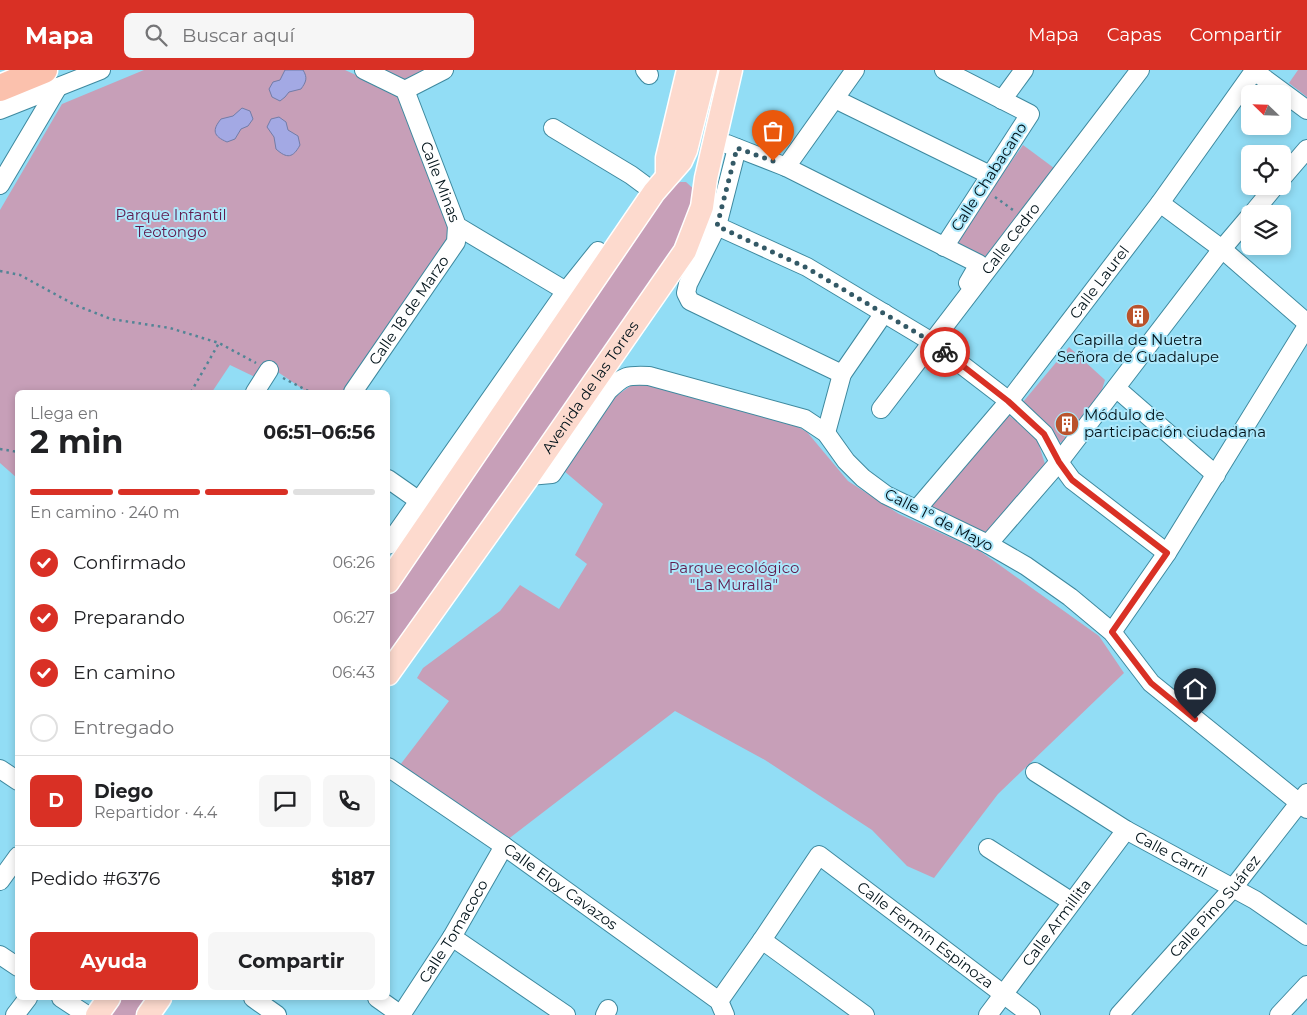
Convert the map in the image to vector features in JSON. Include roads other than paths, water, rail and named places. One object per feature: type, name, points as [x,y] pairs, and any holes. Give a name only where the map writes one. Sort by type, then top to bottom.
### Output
[{"type":"highway","points":[[0,88],[51,78]]},
{"type":"main road","points":[[661,184],[688,70]]},
{"type":"main road","points":[[390,578],[427,506],[661,184],[681,161],[686,150],[706,70]]},
{"type":"main road","name":"Avenida de las Torres","points":[[390,671],[530,476],[685,251],[702,207],[706,178],[731,70]]},
{"type":"main road","points":[[661,184],[706,178],[716,169],[732,146],[747,70]]},
{"type":"main road","points":[[97,1015],[108,1000]]},
{"type":"main road","points":[[148,1015],[159,1000]]},
{"type":"street","points":[[0,110],[51,78],[101,70]]},
{"type":"street","points":[[364,70],[405,90],[444,70]]},
{"type":"street","points":[[786,167],[855,70]]},
{"type":"street","points":[[944,70],[1002,100],[1024,70]]},
{"type":"street","name":"Calle Cedro","points":[[881,409],[1140,70]]},
{"type":"street","points":[[1253,71],[1307,110]]},
{"type":"street","name":"Calle Laurel","points":[[917,510],[1008,401],[1160,202],[1253,71]]},
{"type":"street","points":[[0,185],[51,78]]},
{"type":"street","name":"Calle Minas","points":[[405,90],[457,226],[566,291]]},
{"type":"street","points":[[834,99],[986,181]]},
{"type":"street","name":"Calle Chabacano","points":[[944,247],[1030,114],[1002,100]]},
{"type":"street","points":[[553,128],[631,175],[661,184]]},
{"type":"street","points":[[842,374],[690,301],[686,293],[688,284],[717,226],[732,146],[786,167],[979,264],[962,294],[958,308]]},
{"type":"street","points":[[1291,168],[1307,149]]},
{"type":"street","points":[[1259,205],[1268,195]]},
{"type":"street","points":[[1112,632],[1167,553],[1307,324],[1222,249],[1160,202]]},
{"type":"street","name":"Calle 18 de Marzo","points":[[355,390],[456,242],[457,226]]},
{"type":"street","points":[[717,226],[807,268],[932,342],[1008,401],[1044,434],[1059,462],[1072,480],[1167,553]]},
{"type":"street","points":[[988,544],[1059,462],[1241,227]]},
{"type":"street","points":[[390,543],[427,506],[566,291],[598,251]]},
{"type":"street","points":[[826,433],[842,374],[884,313]]},
{"type":"street","points":[[256,390],[269,370]]},
{"type":"street","name":"Calle 1º de Mayo","points":[[530,476],[552,474],[608,391],[619,379],[630,375],[649,376],[805,419],[826,433],[846,461],[863,478],[886,495],[988,544],[1034,571],[1070,598],[1112,632],[1151,683],[1304,802]]},
{"type":"street","points":[[1116,388],[1216,475]]},
{"type":"street","points":[[390,480],[427,506]]},
{"type":"street","name":"Calle Eloy Cavazos","points":[[390,768],[504,846],[722,1008]]},
{"type":"street","points":[[0,769],[15,779]]},
{"type":"street","name":"Calle Carril","points":[[1035,772],[1126,830],[1255,900],[1307,936]]},
{"type":"street","name":"Calle Pino Suárez","points":[[1118,1015],[1233,888],[1304,802]]},
{"type":"street","name":"Calle Armillita","points":[[988,1015],[1126,830]]},
{"type":"street","name":"Calle Tomacoco","points":[[401,1015],[452,937],[504,846]]},
{"type":"street","points":[[988,848],[1072,902]]},
{"type":"street","name":"Calle Fermín Espinoza","points":[[762,940],[818,855],[1031,1015]]},
{"type":"street","points":[[0,881],[15,860]]},
{"type":"street","points":[[452,937],[566,1015]]},
{"type":"street","points":[[722,1008],[762,940],[865,1015]]},
{"type":"street","points":[[0,955],[15,965]]},
{"type":"street","points":[[1279,1015],[1307,985]]},
{"type":"street","points":[[16,1015],[27,1000]]},
{"type":"street","points":[[64,1000],[87,1015]]},
{"type":"street","points":[[257,1000],[277,1015]]},
{"type":"street","points":[[380,1000],[401,1015]]},
{"type":"water","points":[[285,70],[303,70],[306,80],[301,89],[289,92],[280,101],[272,97],[269,89],[273,82],[280,80]]},
{"type":"water","points":[[242,108],[250,111],[253,119],[248,126],[241,129],[235,139],[227,142],[217,135],[215,132],[216,126],[221,119],[233,116]]},
{"type":"water","points":[[279,117],[286,122],[288,130],[298,136],[300,145],[295,153],[290,156],[276,149],[274,137],[267,127],[271,119]]},
{"type":"place","name":"Capilla de Nuetra Señora de Guadalupe","points":[[1138,316]]},
{"type":"place","name":"Módulo de participación ciudadana","points":[[1067,424]]},
{"type":"park label","name":"Parque Infantil Teotongo","points":[[171,224]]},
{"type":"park label","name":"Parque ecológico \"La Muralla\"","points":[[734,576]]}]
